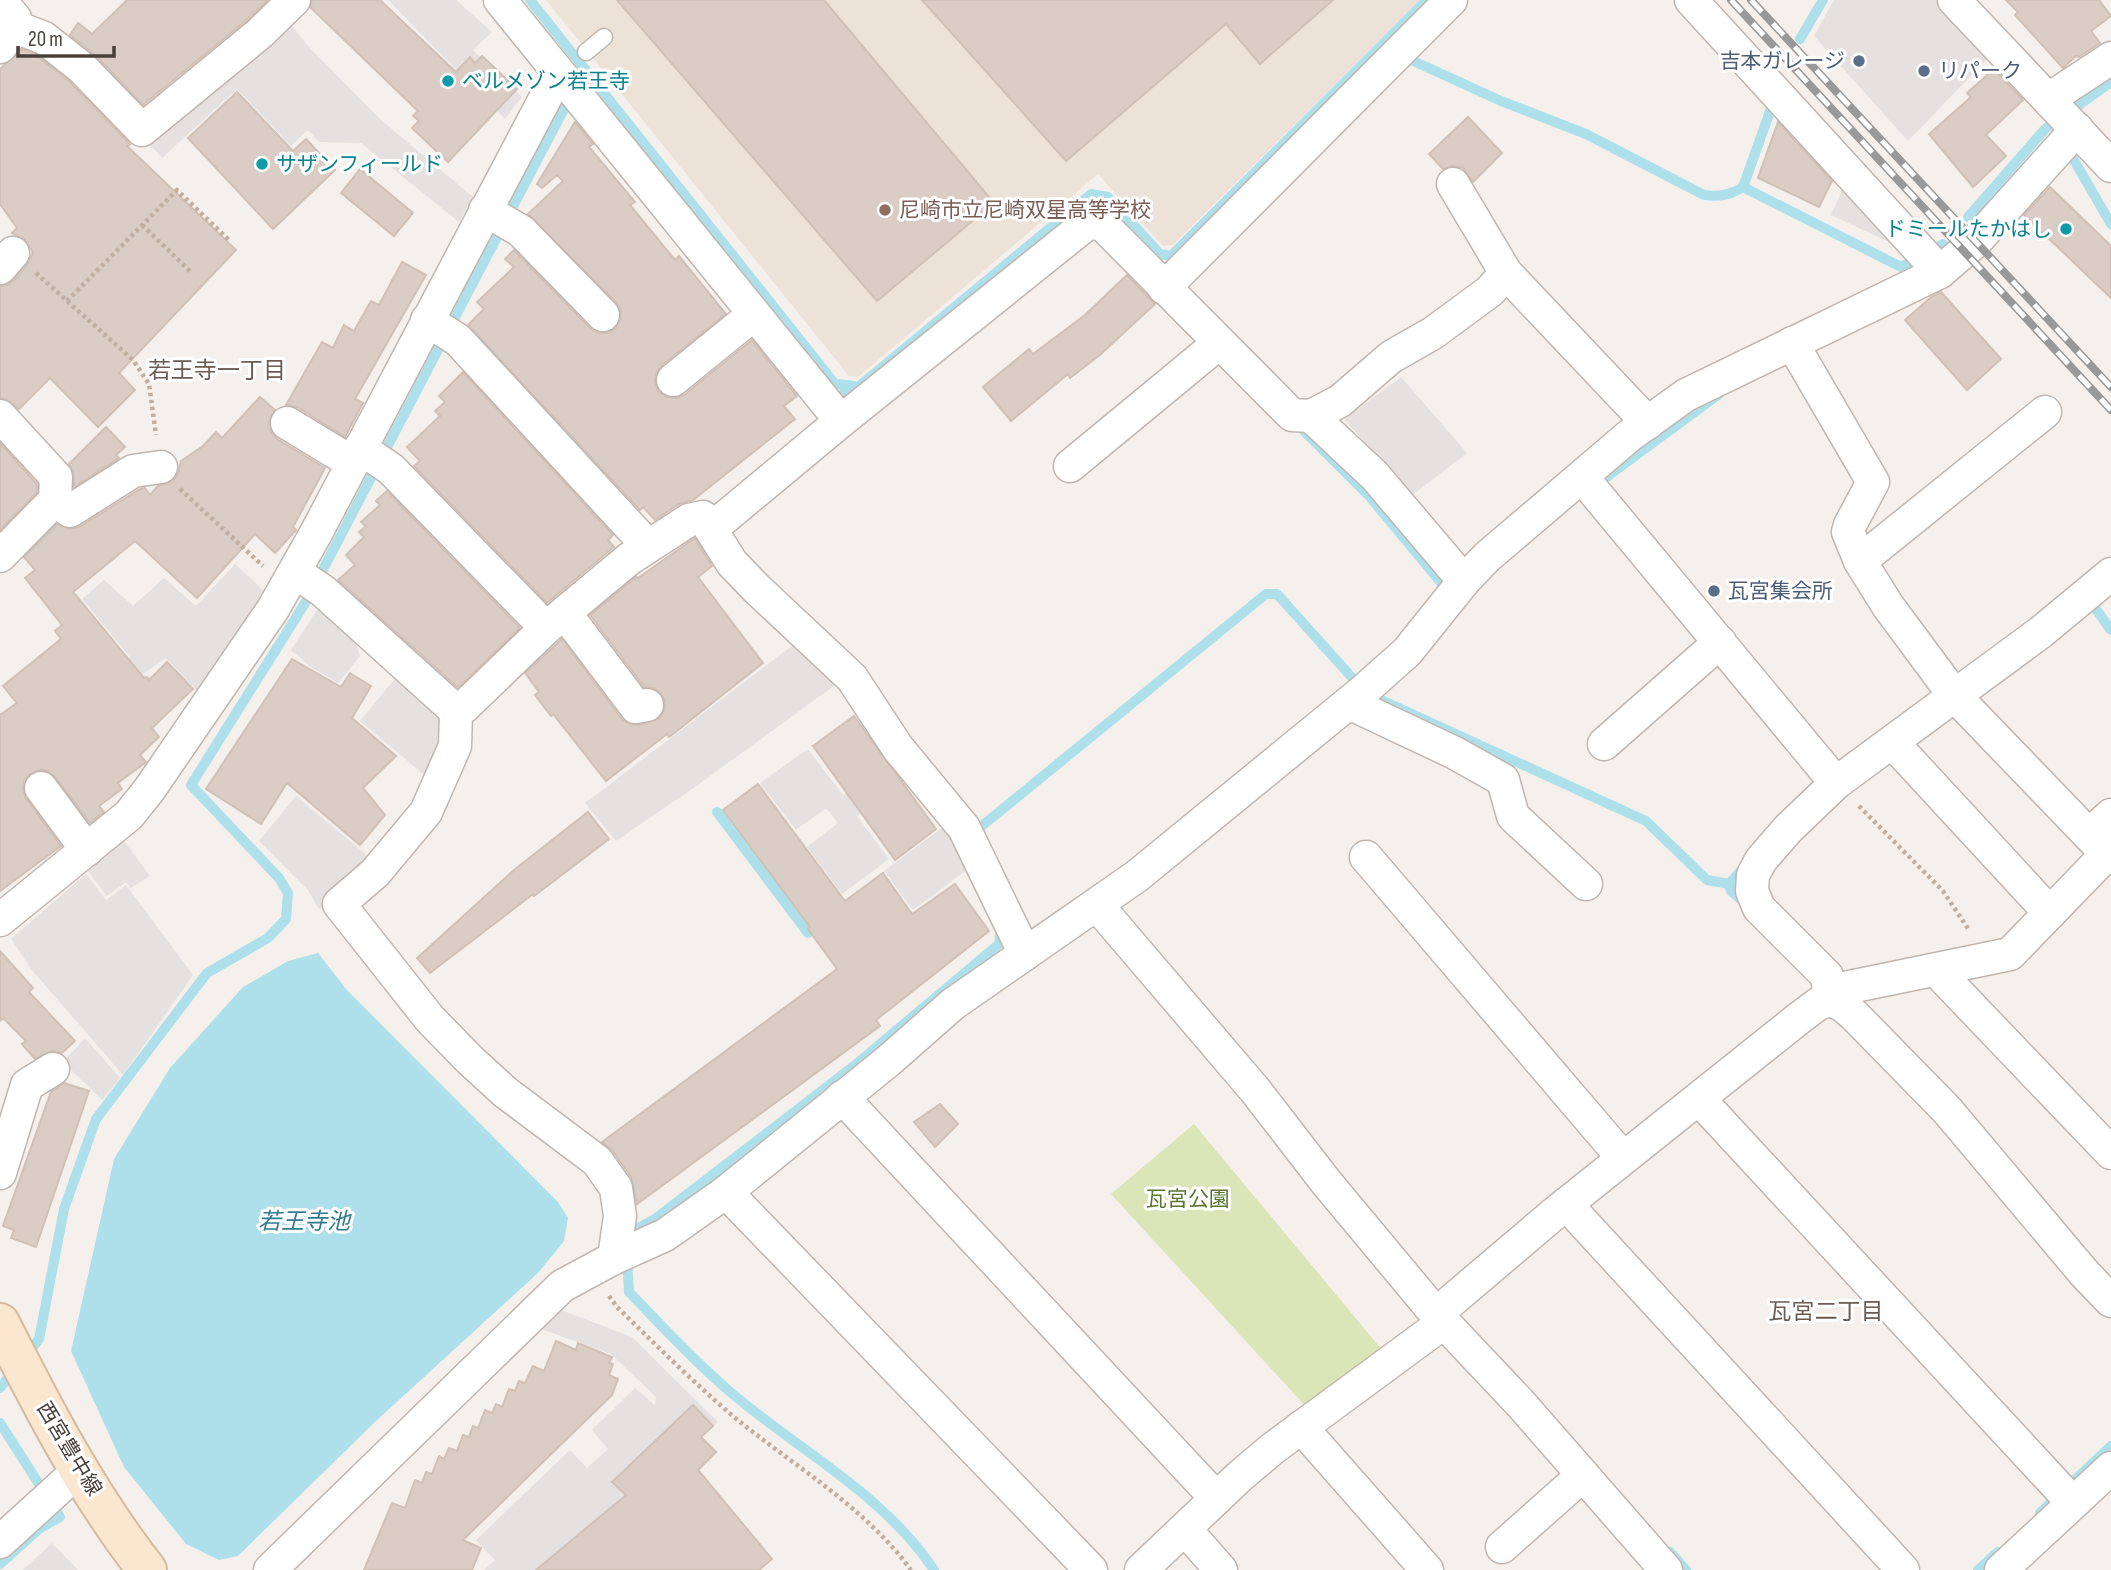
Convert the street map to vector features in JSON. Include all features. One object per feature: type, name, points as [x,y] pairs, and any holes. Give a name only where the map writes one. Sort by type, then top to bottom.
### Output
[{"type":"main road","name":"西宮豊中線","points":[[14,1351],[79,1470],[147,1570]]},
{"type":"street","points":[[5,16],[44,38],[82,68],[142,130],[260,33],[294,0]]},
{"type":"street","points":[[500,0],[837,416]]},
{"type":"street","points":[[1164,288],[1451,0]]},
{"type":"street","points":[[1691,0],[1940,272]]},
{"type":"street","points":[[1954,0],[2111,166]]},
{"type":"street","points":[[270,1570],[562,1286],[665,1235],[726,1192],[953,1004],[1097,905],[1166,853],[1407,652],[1464,581],[1488,557],[1648,423],[1686,395],[1940,272],[1976,241],[2064,115],[2111,58]]},
{"type":"street","points":[[0,920],[129,815],[247,649],[302,582],[501,219],[558,74]]},
{"type":"street","points":[[1453,184],[1506,273],[1648,423]]},
{"type":"street","points":[[501,219],[603,315]]},
{"type":"street","points":[[711,529],[837,416],[1089,222],[1104,225],[1292,415],[1311,416],[1340,401],[1391,357],[1433,332],[1490,291],[1506,273]]},
{"type":"street","points":[[673,380],[753,315]]},
{"type":"street","points":[[442,330],[648,546]]},
{"type":"street","points":[[1070,466],[1219,343]]},
{"type":"street","points":[[1141,1570],[1238,1477],[1440,1318],[1566,1204],[1808,1011],[1830,1000],[1840,989],[2010,954],[2050,913],[2105,841],[1954,695],[1888,606],[1860,561],[1848,532],[1873,482],[1792,343]]},
{"type":"street","points":[[1860,561],[2045,412]]},
{"type":"street","points":[[0,416],[56,477],[55,500],[0,556]]},
{"type":"street","points":[[1311,416],[1374,476],[1464,581]]},
{"type":"street","points":[[287,423],[369,459],[556,621],[636,707],[647,705]]},
{"type":"street","points":[[55,500],[69,511],[133,471],[161,467]]},
{"type":"street","points":[[1581,477],[1836,783]]},
{"type":"street","points":[[456,710],[464,707],[556,621],[648,546],[688,520],[703,517],[732,563],[852,678],[898,748],[964,828],[1025,954]]},
{"type":"street","points":[[1830,1000],[1827,976],[1759,908],[1752,891],[1753,875],[1761,860],[1788,829],[1836,783],[2041,632],[2111,574]]},
{"type":"street","points":[[302,582],[456,710]]},
{"type":"street","points":[[1604,744],[1720,642]]},
{"type":"street","points":[[1349,703],[1455,753],[1503,780],[1513,816],[1586,884]]},
{"type":"street","points":[[456,710],[455,746],[426,812],[376,873],[339,904],[430,1019],[470,1060],[505,1092],[597,1161],[616,1188],[620,1216],[602,1264]]},
{"type":"street","points":[[1893,743],[2050,913]]},
{"type":"street","points":[[41,788],[87,850]]},
{"type":"street","points":[[1366,857],[1390,905],[1501,1036],[1623,1158]]},
{"type":"street","points":[[1097,905],[1255,1090],[1326,1182],[1440,1318],[1521,1404],[1666,1570]]},
{"type":"street","points":[[1936,970],[2111,1153]]},
{"type":"street","points":[[1830,1000],[1842,1005],[1854,1015],[1947,1110],[2085,1274],[2111,1301]]},
{"type":"street","points":[[0,1172],[27,1085],[53,1069]]},
{"type":"street","points":[[842,1097],[1216,1498]]},
{"type":"street","points":[[1699,1099],[2073,1503]]},
{"type":"street","points":[[726,1192],[1091,1570]]},
{"type":"street","points":[[1566,1204],[1903,1570]]},
{"type":"street","points":[[1301,1427],[1427,1570]]},
{"type":"street","points":[[2001,1570],[2111,1468]]},
{"type":"street","points":[[0,1542],[79,1470]]},
{"type":"street","points":[[1502,1548],[1583,1475]]},
{"type":"street","points":[[1185,1528],[1221,1570]]},
{"type":"lane","points":[[586,52],[604,37]]},
{"type":"path","points":[[67,301],[177,190],[229,240]]},
{"type":"path","points":[[142,225],[192,273]]},
{"type":"path","points":[[7,260],[67,301],[133,360],[149,384],[161,467],[190,500],[302,582]]},
{"type":"path","points":[[1836,783],[1943,891],[1971,933]]},
{"type":"path","points":[[602,1264],[617,1307],[734,1417],[864,1516],[911,1570]]},
{"type":"shaded area","points":[[388,0],[456,0],[492,32],[473,50],[522,97],[505,119]]},
{"type":"shaded area","name":"尼崎市立尼崎双星高等学校","points":[[546,0],[1420,0],[1173,245],[1163,246],[1098,174],[858,377],[849,376]]},
{"type":"shaded area","points":[[1834,0],[1937,0],[1989,57],[1908,141],[1814,36]]},
{"type":"shaded area","points":[[287,19],[307,45],[381,120],[473,197],[459,222],[361,143],[319,142],[308,130],[291,146],[237,89],[162,158],[144,138]]},
{"type":"shaded area","points":[[1846,182],[1908,251],[1831,215]]},
{"type":"shaded area","points":[[1401,377],[1467,453],[1411,496],[1344,419]]},
{"type":"shaded area","points":[[235,564],[265,592],[197,691],[166,658],[95,707],[85,694],[130,657],[82,599],[104,580],[133,606],[164,578],[196,606]]},
{"type":"shaded area","points":[[321,604],[352,630],[360,656],[338,683],[311,667],[291,650]]},
{"type":"shaded area","points":[[797,642],[838,683],[616,841],[585,803]]},
{"type":"shaded area","points":[[398,675],[447,716],[434,783],[360,721]]},
{"type":"shaded area","points":[[808,749],[843,795],[892,758],[908,779],[857,816],[889,859],[842,894],[807,847],[838,823],[826,808],[796,830],[760,783]]},
{"type":"shaded area","points":[[296,796],[375,862],[344,891],[319,909],[308,890],[259,841]]},
{"type":"shaded area","points":[[942,828],[968,869],[913,910],[884,871]]},
{"type":"shaded area","points":[[124,841],[150,876],[131,888],[126,882],[107,896],[88,871]]},
{"type":"shaded area","points":[[86,874],[106,900],[126,885],[193,975],[123,1075],[32,970],[11,939]]},
{"type":"shaded area","points":[[85,1038],[120,1078],[102,1100],[63,1062]]},
{"type":"shaded area","points":[[561,1310],[632,1337],[718,1422],[632,1505],[623,1495],[615,1503],[634,1525],[580,1570],[484,1570],[495,1560],[476,1540],[570,1450],[587,1468],[608,1449],[592,1430],[635,1388],[655,1405],[656,1397],[611,1354],[541,1329]]},
{"type":"shaded area","points":[[52,1543],[78,1570],[23,1570]]},
{"type":"green space","name":"瓦宮公園","points":[[1194,1124],[1383,1351],[1308,1409],[1111,1194]]},
{"type":"water","name":"若王寺池","points":[[318,953],[346,989],[558,1202],[568,1218],[564,1241],[538,1273],[376,1421],[238,1556],[219,1560],[186,1544],[124,1467],[71,1351],[114,1159],[170,1068],[243,987],[288,961]]},
{"type":"building","points":[[127,0],[268,0],[143,105],[95,55],[70,35],[78,23],[92,34]]},
{"type":"building","name":"ベルメゾン若王寺","points":[[312,0],[380,0],[456,72],[470,57],[475,63],[482,56],[517,89],[448,162],[412,128],[419,121],[413,116],[418,111],[310,7]]},
{"type":"building","points":[[617,0],[824,0],[994,203],[877,301]]},
{"type":"building","points":[[922,0],[1333,0],[1260,64],[1226,24],[1066,161]]},
{"type":"building","points":[[2006,0],[2099,0],[2111,16],[2091,31],[2100,43],[2079,57],[2076,56],[2063,68],[2015,15],[2018,12]]},
{"type":"building","points":[[22,49],[35,54],[70,82],[130,144],[127,146],[236,250],[119,373],[135,390],[98,427],[50,378],[19,409],[6,399],[0,398],[0,286],[14,280],[27,265],[33,252],[25,240],[12,233],[17,228],[0,204],[0,69]]},
{"type":"building","points":[[1994,69],[2023,100],[1986,135],[2006,156],[1973,187],[1929,134],[1971,97],[1967,93]]},
{"type":"building","name":"サザンフィールド","points":[[237,92],[293,151],[306,139],[335,170],[273,229],[188,138]]},
{"type":"building","points":[[1468,117],[1502,153],[1473,182],[1463,168],[1452,166],[1443,169],[1429,154]]},
{"type":"building","points":[[575,122],[593,144],[589,147],[635,202],[630,205],[675,260],[679,256],[726,314],[661,366],[655,382],[658,391],[667,397],[677,398],[684,395],[752,340],[797,396],[784,406],[795,419],[693,500],[679,504],[655,520],[643,507],[640,510],[468,325],[484,309],[477,302],[514,267],[505,259],[514,250],[590,328],[599,333],[608,333],[616,328],[620,321],[621,311],[616,302],[528,214],[563,181],[557,175],[542,188],[537,184]]},
{"type":"building","points":[[1778,122],[1832,181],[1819,207],[1758,178]]},
{"type":"building","points":[[360,169],[413,213],[394,236],[341,193]]},
{"type":"building","name":"ドミールたかはし","points":[[2050,187],[2111,246],[2111,298],[2024,215]]},
{"type":"building","points":[[402,262],[426,275],[355,399],[363,403],[345,437],[297,407],[286,405],[322,342],[333,348],[344,325],[354,331],[371,301],[379,305]]},
{"type":"building","points":[[1127,275],[1155,304],[1101,354],[1070,378],[1068,374],[1011,421],[983,387],[1029,349],[1033,354],[1085,315]]},
{"type":"building","points":[[1941,292],[2001,359],[1967,390],[1905,320],[1931,297]]},
{"type":"building","points":[[463,372],[613,535],[608,540],[614,547],[547,603],[414,466],[420,461],[407,447],[440,416],[435,411],[445,402],[439,396]]},
{"type":"building","points":[[260,397],[275,410],[269,422],[271,432],[277,439],[325,468],[293,527],[296,530],[275,553],[255,534],[197,598],[135,541],[73,592],[144,678],[149,680],[167,662],[193,689],[152,728],[159,737],[140,755],[146,762],[118,783],[122,789],[99,806],[104,812],[90,823],[48,771],[40,770],[30,774],[24,781],[26,798],[61,846],[0,891],[0,715],[17,703],[3,686],[61,639],[55,631],[62,625],[25,578],[35,570],[24,557],[57,524],[69,529],[79,527],[140,489],[145,488],[150,495],[158,486],[172,482],[178,474],[181,461],[203,446],[216,432],[222,438]]},
{"type":"building","points":[[106,427],[125,447],[116,455],[119,458],[74,487],[73,471],[69,464]]},
{"type":"building","points":[[0,443],[37,484],[37,492],[0,530]]},
{"type":"building","points":[[387,491],[520,628],[458,688],[338,580],[355,565],[346,555],[364,537],[359,532],[366,526],[361,522],[380,505],[376,501]]},
{"type":"building","points":[[695,538],[712,566],[698,577],[763,663],[669,737],[667,734],[606,781],[535,695],[539,692],[525,673],[562,639],[622,719],[639,725],[658,719],[664,711],[665,701],[661,694],[654,688],[644,687],[590,615],[636,577]]},
{"type":"building","points":[[292,659],[341,687],[350,673],[371,686],[352,718],[396,756],[363,788],[385,815],[360,845],[287,783],[261,824],[206,789]]},
{"type":"building","points":[[854,716],[936,829],[895,860],[813,746]]},
{"type":"building","points":[[758,784],[845,901],[883,873],[912,914],[955,884],[989,931],[876,1020],[880,1026],[637,1204],[631,1177],[612,1150],[602,1142],[837,969],[808,929],[810,927],[723,810]]},
{"type":"building","points":[[588,812],[609,839],[430,973],[417,958],[514,870]]},
{"type":"building","points":[[0,951],[33,988],[29,992],[75,1041],[62,1053],[52,1051],[35,1059],[22,1044],[26,1041],[3,1018],[0,1021]]},
{"type":"building","points":[[64,1083],[89,1091],[36,1247],[11,1238],[14,1230],[3,1226],[51,1092]]},
{"type":"building","points":[[940,1104],[958,1124],[935,1147],[914,1122]]},
{"type":"building","points":[[556,1341],[576,1350],[578,1343],[612,1357],[609,1363],[613,1364],[609,1375],[618,1379],[612,1395],[463,1540],[481,1548],[472,1570],[364,1570],[392,1503],[405,1508],[415,1480],[422,1483],[426,1472],[432,1474],[439,1456],[444,1459],[449,1448],[457,1451],[463,1435],[469,1437],[473,1426],[478,1428],[485,1410],[492,1413],[496,1404],[502,1407],[509,1389],[515,1391],[519,1381],[525,1383],[533,1366],[544,1371]]},
{"type":"building","points":[[693,1405],[713,1426],[701,1437],[716,1452],[698,1470],[772,1559],[759,1570],[536,1570],[626,1495],[612,1482]]},
{"type":"waterway","points":[[530,0],[835,384],[847,385]]},
{"type":"waterway","points":[[838,408],[847,385],[858,387],[1091,194],[1108,197],[1160,254],[1171,256],[1427,0]]},
{"type":"waterway","points":[[1800,39],[1823,0]]},
{"type":"waterway","points":[[1404,55],[1501,101],[1586,134],[1704,195],[1725,195],[1743,187],[1901,267],[1943,244]]},
{"type":"waterway","points":[[26,1356],[39,1339],[64,1209],[96,1119],[207,973],[268,938],[286,919],[288,893],[279,878],[191,785],[307,600],[585,69]]},
{"type":"waterway","points":[[1968,217],[2045,129],[2111,82]]},
{"type":"waterway","points":[[1743,187],[1773,103]]},
{"type":"waterway","points":[[2072,157],[2111,224]]},
{"type":"waterway","points":[[1593,487],[1719,394]]},
{"type":"waterway","points":[[1303,425],[1304,431],[1370,497],[1449,592]]},
{"type":"waterway","points":[[972,834],[1266,594],[1277,594],[1356,682],[1377,698],[1646,821],[1707,880],[1729,884]]},
{"type":"waterway","points":[[2088,598],[2111,630]]},
{"type":"waterway","points":[[717,812],[808,933]]},
{"type":"waterway","points":[[1745,866],[1729,884],[1731,891],[1746,904]]},
{"type":"waterway","points":[[625,1237],[655,1219],[854,1066],[999,944],[999,926]]},
{"type":"waterway","points":[[627,1259],[629,1292],[677,1342],[754,1412],[837,1473],[890,1518],[934,1570]]},
{"type":"waterway","points":[[0,1388],[14,1370]]},
{"type":"waterway","points":[[0,1423],[60,1517],[39,1529],[0,1564]]},
{"type":"waterway","points":[[2040,1513],[2111,1446]]},
{"type":"waterway","points":[[1670,1552],[1686,1570]]},
{"type":"waterway","points":[[1978,1570],[1998,1552]]},
{"type":"railway","points":[[1731,0],[2111,410]]},
{"type":"railway","points":[[1751,0],[2111,387]]},
{"type":"place","name":"吉本ガレージ","points":[[1859,61]]},
{"type":"place","name":"リパーク","points":[[1924,71]]},
{"type":"place","name":"ベルメゾン若王寺","points":[[448,81]]},
{"type":"place","name":"サザンフィールド","points":[[262,164]]},
{"type":"place","name":"尼崎市立尼崎双星高等学校","points":[[885,210]]},
{"type":"place","name":"ドミールたかはし","points":[[2066,229]]},
{"type":"place","name":"瓦宮集会所","points":[[1714,591]]},
{"type":"district","name":"若王寺一丁目","points":[[217,371]]},
{"type":"district","name":"瓦宮二丁目","points":[[1826,1312]]}]
